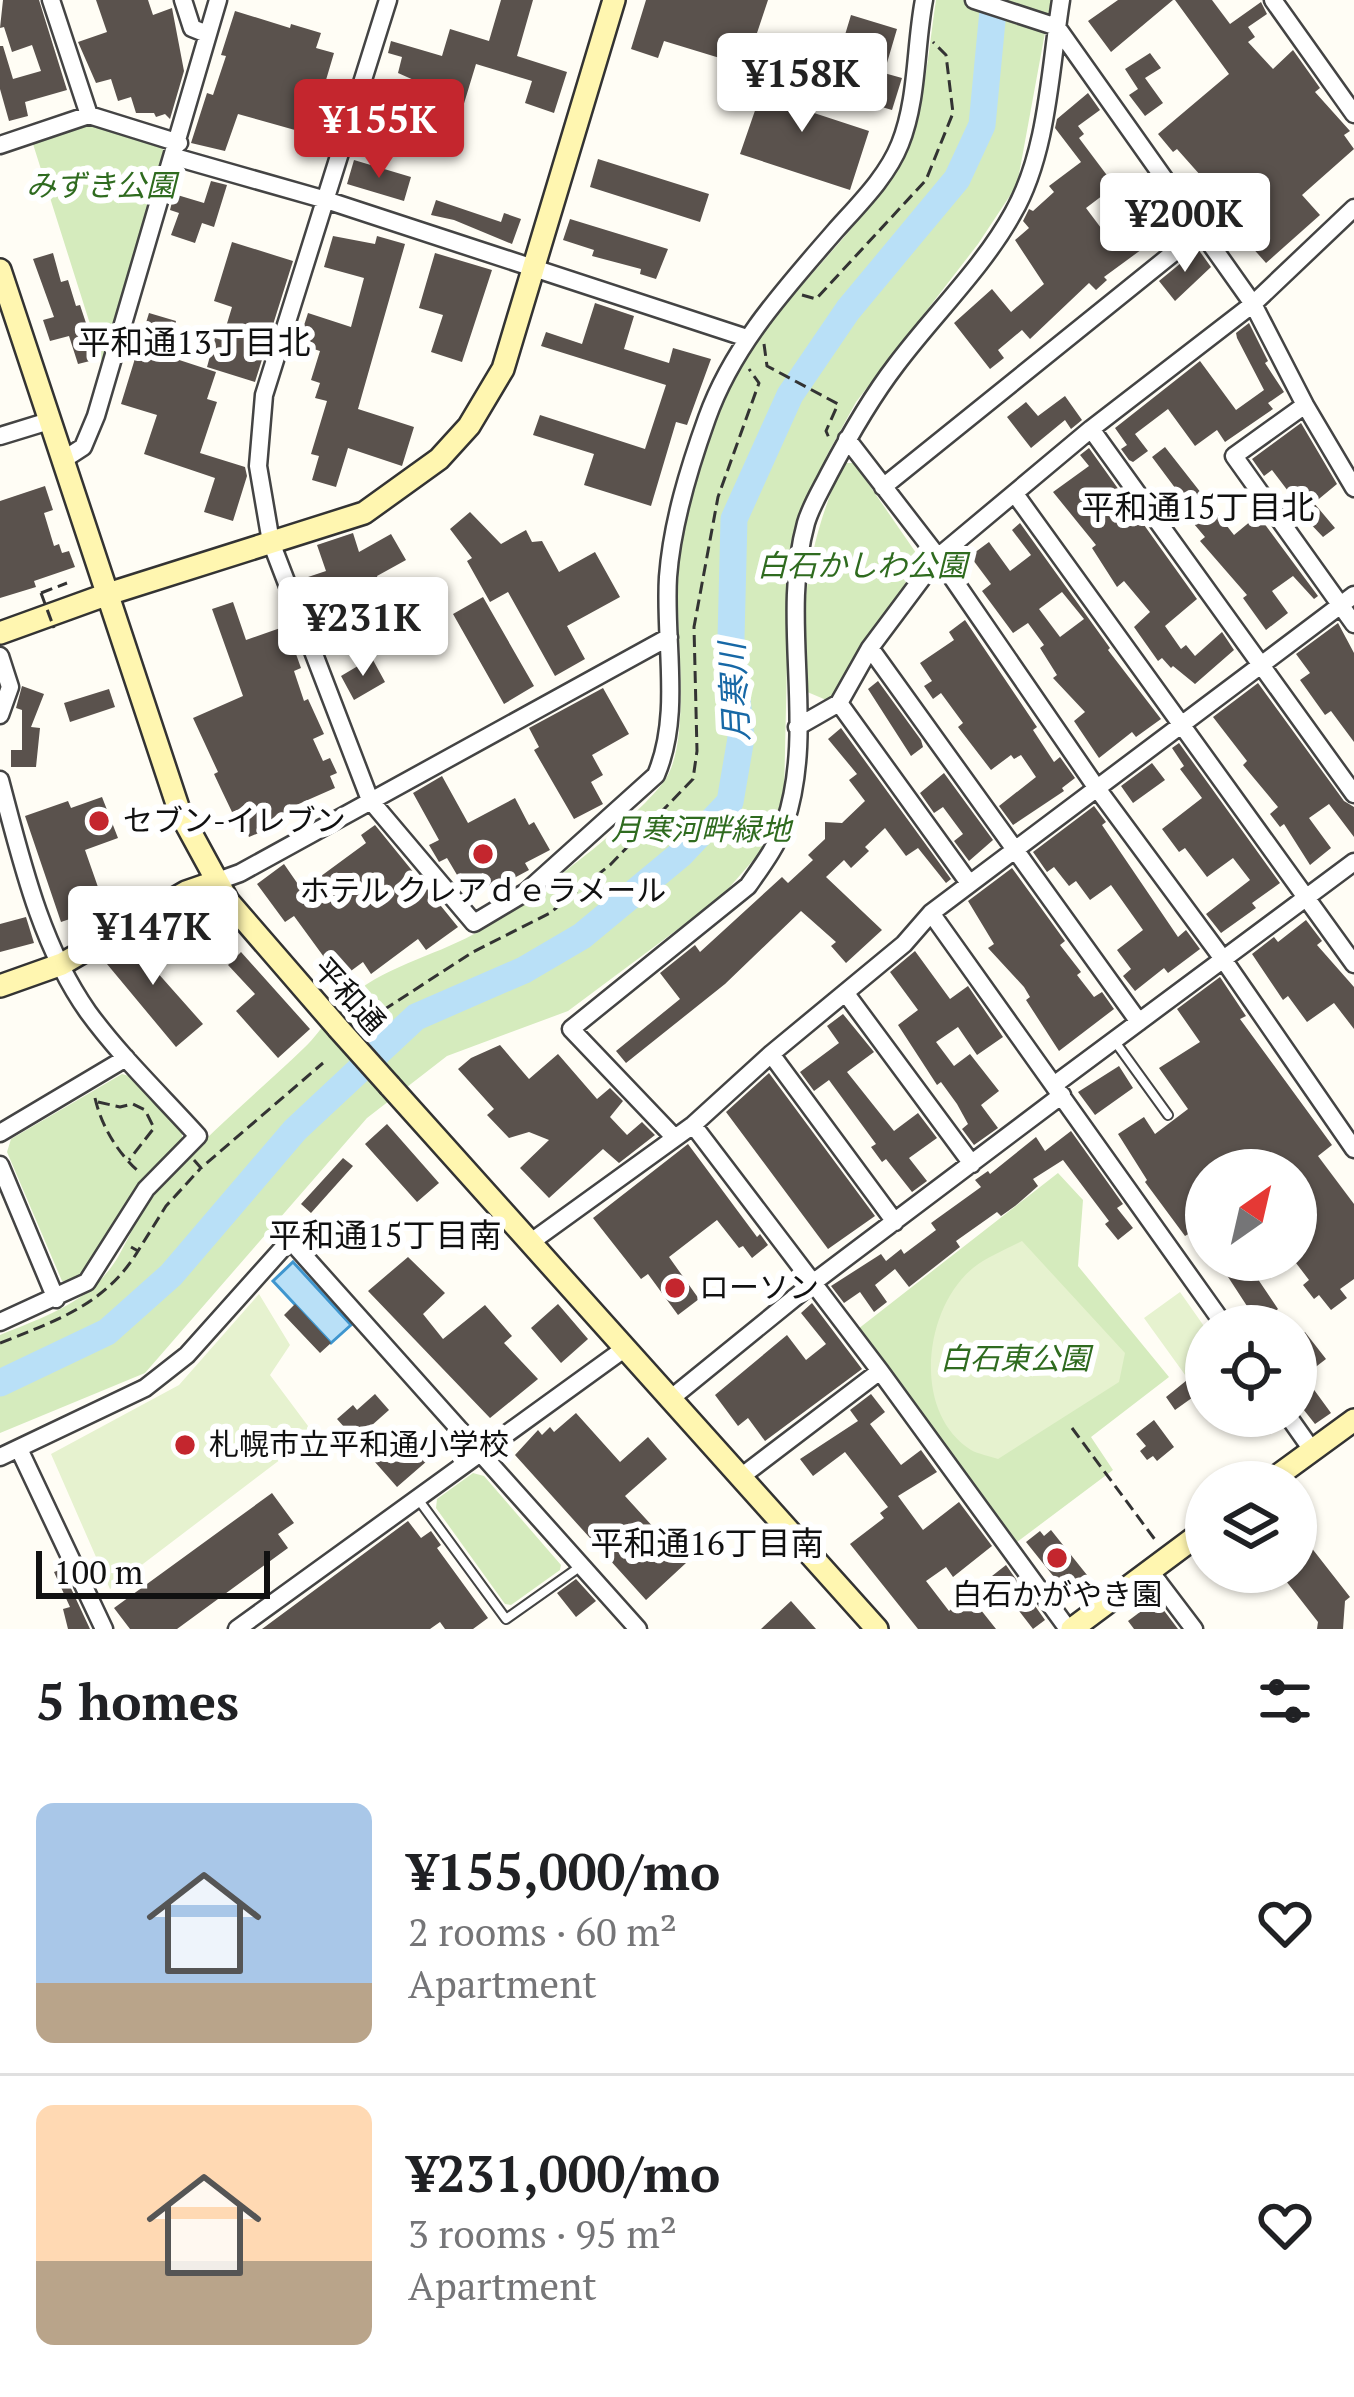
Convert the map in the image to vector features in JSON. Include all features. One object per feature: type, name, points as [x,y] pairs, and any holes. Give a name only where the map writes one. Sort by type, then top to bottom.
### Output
[{"type":"street","points":[[50,0],[88,115]]},
{"type":"street","points":[[183,0],[192,28],[207,34]]},
{"type":"street","points":[[63,460],[83,447],[96,416],[218,0]]},
{"type":"street","points":[[388,0],[264,394],[258,466],[271,542],[370,800],[474,922],[526,892],[656,776],[666,752],[669,725],[668,577],[677,513],[708,414],[742,345],[874,186],[899,146],[911,104],[924,0]]},
{"type":"street","points":[[0,633],[364,513],[439,459],[469,426],[503,369],[614,0]]},
{"type":"street","points":[[974,0],[1057,27],[1253,304],[1354,488]]},
{"type":"street","points":[[675,1138],[571,1029],[748,886],[769,857],[784,824],[795,779],[795,575],[807,518],[847,439],[896,364],[990,251],[1015,211],[1037,144],[1060,0]]},
{"type":"street","points":[[1274,0],[1354,114]]},
{"type":"street","points":[[0,145],[88,115],[742,345]]},
{"type":"street","points":[[797,727],[839,704],[870,648],[938,557],[1091,429],[1253,304],[1354,208]]},
{"type":"street","points":[[883,488],[1203,229]]},
{"type":"street","name":"平和通","points":[[0,270],[170,791],[215,882],[253,933],[877,1629]]},
{"type":"street","points":[[1305,405],[1234,456],[1347,600],[1354,624]]},
{"type":"street","points":[[0,436],[49,421]]},
{"type":"street","points":[[1091,429],[1354,794]]},
{"type":"street","points":[[847,439],[938,557],[1354,1149]]},
{"type":"street","points":[[1016,494],[1354,964]]},
{"type":"street","points":[[531,1242],[693,1125],[969,883],[1347,600]]},
{"type":"street","points":[[0,986],[62,964],[186,892],[240,873],[669,637]]},
{"type":"street","points":[[870,648],[1139,1022]]},
{"type":"street","points":[[0,656],[10,687],[0,715]]},
{"type":"street","points":[[839,704],[969,883]]},
{"type":"street","points":[[0,780],[28,884],[88,1012],[199,1136],[146,1189],[87,1282],[0,1322]]},
{"type":"street","points":[[669,1400],[814,1282],[972,1164],[1114,1040],[1354,862]]},
{"type":"street","points":[[931,913],[1210,1305]]},
{"type":"street","points":[[847,994],[972,1164]]},
{"type":"street","points":[[771,1054],[895,1222]]},
{"type":"street","points":[[0,1133],[126,1058]]},
{"type":"street","points":[[693,1125],[1070,1629],[1185,1545]]},
{"type":"street","points":[[0,1165],[56,1299]]},
{"type":"street","points":[[0,1457],[145,1388],[187,1355],[290,1240],[638,1629]]},
{"type":"street","points":[[237,1629],[624,1349]]},
{"type":"street","points":[[742,1476],[880,1372]]},
{"type":"street","points":[[1297,1461],[1354,1420]]},
{"type":"street","points":[[1303,1437],[1312,1450]]},
{"type":"street","points":[[19,1450],[104,1629]]},
{"type":"street","points":[[1159,1564],[1194,1629]]},
{"type":"lane","points":[[1114,1040],[1168,1115]]},
{"type":"lane","points":[[417,1498],[506,1619],[581,1566]]},
{"type":"path","points":[[368,1020],[473,952],[550,914],[610,866],[693,779],[697,751],[694,627],[718,497],[759,382],[742,345]]},
{"type":"path","points":[[767,366],[838,404],[826,431],[837,460]]},
{"type":"path","points":[[54,628],[41,593],[68,583]]},
{"type":"path","points":[[116,1240],[138,1251],[166,1205],[201,1168],[323,1063]]},
{"type":"path","points":[[92,1078],[99,1116],[128,1162],[156,1179]]},
{"type":"path","points":[[95,1101],[133,1104],[145,1111],[154,1129],[128,1162]]},
{"type":"path","points":[[184,1150],[201,1168]]},
{"type":"path","points":[[1072,1428],[1159,1564]]},
{"type":"green space","name":"月寒河畔緑地","points":[[936,0],[1051,0],[1017,185],[978,244],[856,402],[827,455],[802,518],[788,618],[784,796],[763,849],[721,897],[568,1011],[447,1056],[367,1118],[145,1373],[0,1433],[0,1335],[66,1306],[95,1286],[118,1257],[149,1201],[172,1174],[304,1048],[346,1000],[375,979],[474,934],[519,905],[610,835],[669,773],[681,707],[679,561],[708,442],[741,367],[760,338],[872,203],[903,155],[923,90]]},
{"type":"green space","name":"みずき公園","points":[[90,125],[162,147],[165,155],[102,362],[33,144]]},
{"type":"green space","name":"白石かしわ公園","points":[[843,463],[854,463],[924,570],[831,702],[805,691],[804,629],[814,548]]},
{"type":"green space","points":[[122,1074],[182,1131],[182,1139],[139,1182],[81,1274],[62,1281],[7,1152],[11,1139]]},
{"type":"green space","name":"白石東公園","points":[[1058,1173],[1083,1200],[1078,1266],[1169,1377],[1091,1437],[1113,1470],[1017,1542],[858,1329]]},
{"type":"green space","points":[[1022,1241],[1125,1353],[1119,1382],[998,1459],[971,1450],[952,1433],[939,1411],[931,1360],[935,1333],[956,1286],[973,1268]]},
{"type":"green space","points":[[1180,1292],[1189,1305],[1185,1305],[1185,1375],[1144,1318]]},
{"type":"green space","points":[[259,1294],[290,1345],[270,1375],[314,1434],[110,1589],[51,1454],[179,1385]]},
{"type":"green space","points":[[473,1473],[484,1476],[561,1565],[511,1605],[505,1604],[436,1508],[437,1499]]},
{"type":"water","points":[[293,1262],[351,1325],[331,1343],[273,1281]]},
{"type":"building","points":[[3,0],[39,0],[67,90],[25,102],[28,116],[9,121],[0,89],[0,46],[13,79],[41,71],[32,45],[12,52],[4,27],[0,28]]},
{"type":"building","points":[[96,0],[148,0],[153,15],[172,8],[184,71],[170,119],[165,114],[136,113],[131,97],[118,101],[111,79],[96,83],[78,42],[107,32]]},
{"type":"building","points":[[501,0],[533,0],[517,56],[567,72],[554,113],[525,103],[532,81],[476,64],[455,133],[367,109],[372,93],[409,105],[416,81],[398,73],[402,57],[388,53],[391,41],[442,56],[450,29],[489,41]]},
{"type":"building","points":[[646,0],[768,0],[746,66],[664,41],[658,58],[631,49]]},
{"type":"building","points":[[1118,0],[1173,0],[1111,52],[1088,21]]},
{"type":"building","points":[[1175,0],[1212,0],[1230,24],[1261,2],[1267,14],[1248,27],[1255,37],[1248,42],[1273,69],[1293,50],[1320,88],[1315,92],[1350,131],[1344,135],[1354,149],[1302,195],[1320,215],[1266,263],[1250,245],[1257,239],[1158,134],[1229,74]]},
{"type":"building","points":[[235,11],[321,33],[316,48],[334,53],[326,80],[344,86],[327,139],[238,114],[225,151],[191,143],[207,93],[213,95],[226,56],[221,55]]},
{"type":"building","points":[[851,15],[897,29],[884,73],[902,78],[892,110],[828,91]]},
{"type":"building","points":[[1150,53],[1161,68],[1145,78],[1163,103],[1145,116],[1129,95],[1138,89],[1125,69]]},
{"type":"building","points":[[769,70],[815,88],[808,111],[869,131],[850,190],[740,154]]},
{"type":"building","points":[[1088,93],[1100,110],[1078,126],[1084,134],[1079,138],[1115,186],[1086,208],[1110,240],[1140,218],[1137,214],[1163,199],[1179,222],[1104,277],[1107,280],[1096,290],[1089,283],[1030,339],[1022,330],[998,350],[1004,358],[990,369],[954,323],[992,289],[1011,312],[1044,284],[1015,240],[1029,228],[1023,221],[1029,209],[1033,211],[1054,192],[1049,186],[1081,162],[1055,128],[1057,119]]},
{"type":"building","points":[[598,159],[709,194],[700,222],[590,187]]},
{"type":"building","points":[[354,160],[411,177],[404,201],[347,184]]},
{"type":"building","points":[[211,181],[227,185],[214,227],[202,223],[195,243],[171,235],[179,213],[170,210],[174,194],[204,203]]},
{"type":"building","points":[[436,200],[501,222],[504,213],[521,219],[512,244],[431,215]]},
{"type":"building","points":[[570,219],[668,249],[656,279],[563,240]]},
{"type":"building","points":[[333,236],[375,244],[377,236],[405,244],[358,409],[414,427],[402,466],[348,448],[336,487],[312,480],[319,456],[311,454],[327,401],[315,398],[320,383],[311,380],[320,351],[298,344],[308,313],[351,327],[364,278],[324,267]]},
{"type":"building","points":[[232,242],[293,261],[255,382],[207,367],[215,338],[222,340],[232,307],[214,301]]},
{"type":"building","points":[[1198,249],[1211,267],[1175,301],[1159,281]]},
{"type":"building","points":[[53,253],[61,282],[68,280],[76,306],[80,305],[98,359],[78,364],[69,336],[50,341],[43,320],[54,317],[33,259]]},
{"type":"building","points":[[435,253],[492,270],[462,362],[431,352],[443,315],[419,308]]},
{"type":"building","points":[[595,303],[634,316],[624,349],[669,363],[673,348],[711,359],[687,425],[676,422],[651,506],[584,485],[594,454],[533,435],[540,415],[645,449],[666,385],[541,346],[546,332],[582,344]]},
{"type":"building","points":[[149,313],[176,321],[167,356],[216,372],[207,399],[217,402],[200,453],[245,467],[247,476],[233,521],[204,512],[215,478],[144,454],[157,415],[121,404]]},
{"type":"building","points":[[1249,323],[1265,363],[1284,392],[1268,403],[1273,409],[1225,442],[1217,430],[1195,446],[1168,409],[1135,434],[1148,451],[1129,460],[1121,449],[1127,445],[1115,428],[1200,361],[1236,410],[1264,390],[1237,338],[1236,333]]},
{"type":"building","points":[[1065,396],[1082,420],[1071,429],[1065,420],[1031,448],[1007,417],[1026,402],[1038,416]]},
{"type":"building","points":[[1301,423],[1337,484],[1314,503],[1335,528],[1323,537],[1286,498],[1291,495],[1272,470],[1264,476],[1252,459]]},
{"type":"building","points":[[1165,447],[1234,535],[1258,515],[1318,596],[1314,599],[1293,576],[1272,591],[1288,613],[1266,630],[1243,598],[1247,595],[1200,541],[1205,537],[1194,524],[1199,520],[1152,457]]},
{"type":"building","points":[[1089,448],[1197,599],[1165,626],[1181,649],[1186,645],[1195,656],[1222,632],[1234,650],[1195,684],[1162,658],[1158,661],[1134,627],[1150,612],[1124,581],[1117,587],[1092,548],[1096,545],[1053,492],[1089,466],[1080,455]]},
{"type":"building","points":[[45,486],[53,510],[44,513],[54,546],[59,544],[62,553],[69,551],[75,567],[0,598],[0,501]]},
{"type":"building","points":[[470,512],[501,544],[526,530],[532,542],[542,541],[559,572],[595,552],[620,597],[567,626],[585,659],[555,676],[508,592],[490,602],[467,561],[472,558],[450,529]]},
{"type":"building","points":[[1020,523],[1161,719],[1136,737],[1132,732],[1099,758],[1074,721],[1085,712],[1053,678],[1057,675],[1040,648],[1044,645],[1028,623],[1013,633],[982,591],[991,584],[970,556],[989,542],[1010,571],[1031,555],[1012,530]],"holes":[[[1062,592],[1084,619],[1060,637],[1039,609]]]},
{"type":"building","points":[[353,533],[359,552],[391,534],[406,560],[377,576],[388,611],[323,632],[308,577],[326,571],[317,545]]},
{"type":"building","points":[[483,597],[534,686],[504,704],[453,614]]},
{"type":"building","points":[[233,602],[246,640],[286,626],[301,668],[294,671],[304,701],[308,699],[324,734],[313,739],[323,761],[330,758],[337,773],[330,776],[335,788],[285,810],[289,820],[249,837],[221,789],[193,718],[243,696],[212,609]]},
{"type":"building","points":[[965,620],[1037,727],[1033,730],[1054,762],[1060,757],[1075,778],[1064,791],[1013,825],[999,806],[1036,777],[1021,755],[1014,759],[1011,755],[991,770],[958,727],[963,723],[941,693],[933,699],[924,686],[932,681],[920,663],[954,640],[949,632]]},
{"type":"building","points":[[1338,623],[1354,653],[1354,742],[1331,711],[1325,715],[1300,680],[1310,673],[1296,654]]},
{"type":"building","points":[[373,660],[385,682],[354,700],[341,676]]},
{"type":"building","points":[[878,681],[921,740],[923,747],[911,756],[868,689]]},
{"type":"building","points":[[1258,683],[1344,801],[1354,807],[1354,837],[1329,804],[1309,818],[1331,848],[1310,865],[1284,824],[1280,827],[1270,814],[1278,807],[1243,765],[1247,761],[1213,717]]},
{"type":"building","points":[[22,686],[44,694],[31,727],[40,728],[36,767],[11,767],[11,750],[22,750],[22,710],[16,708]]},
{"type":"building","points":[[603,688],[629,734],[592,755],[603,775],[591,782],[603,804],[574,819],[534,750],[539,747],[529,728]]},
{"type":"building","points":[[109,689],[115,707],[70,722],[64,703]]},
{"type":"building","points":[[841,728],[951,879],[946,883],[918,848],[906,856],[885,828],[851,868],[844,860],[826,877],[882,930],[846,963],[831,946],[836,942],[801,911],[725,984],[626,1063],[616,1051],[680,999],[660,973],[695,945],[700,952],[782,877],[788,883],[813,860],[808,855],[825,839],[825,822],[842,823],[865,801],[849,780],[857,774],[828,739]]},
{"type":"building","points":[[1179,743],[1280,883],[1221,933],[1206,914],[1250,880],[1233,858],[1207,877],[1185,848],[1179,852],[1162,829],[1202,798],[1180,769],[1184,766],[1172,748]]},
{"type":"building","points":[[1152,763],[1165,780],[1133,803],[1121,786]]},
{"type":"building","points":[[944,773],[993,840],[969,861],[954,841],[963,834],[943,807],[934,813],[920,793]]},
{"type":"building","points":[[442,776],[468,823],[515,798],[550,850],[525,863],[529,870],[492,890],[483,873],[463,885],[447,858],[439,862],[429,845],[439,840],[413,793]]},
{"type":"building","points":[[102,797],[118,838],[85,850],[105,907],[61,922],[25,816],[68,801],[71,808]]},
{"type":"building","points":[[1094,806],[1178,937],[1186,930],[1200,949],[1135,991],[1123,976],[1131,969],[1117,950],[1143,930],[1111,885],[1090,900],[1076,881],[1069,886],[1054,867],[1047,872],[1033,852]]},
{"type":"building","points":[[375,825],[458,927],[426,950],[418,939],[371,974],[363,962],[340,979],[294,916],[285,922],[257,884],[284,864],[302,890],[366,843],[361,835]]},
{"type":"building","points":[[1012,868],[1065,941],[1060,945],[1081,972],[1077,975],[1094,997],[1102,992],[1114,1009],[1059,1051],[1026,1000],[1030,997],[1024,987],[988,948],[994,944],[968,901]]},
{"type":"building","points":[[26,917],[34,943],[0,952],[0,924]]},
{"type":"building","points":[[1306,920],[1322,941],[1317,945],[1354,987],[1354,1029],[1334,1003],[1307,1022],[1288,996],[1283,1000],[1252,954],[1274,937],[1278,942]]},
{"type":"building","points":[[146,932],[163,951],[148,962],[203,1024],[176,1047],[102,958]]},
{"type":"building","points":[[915,951],[950,999],[968,986],[1003,1037],[977,1055],[958,1027],[936,1042],[954,1066],[970,1054],[999,1091],[981,1105],[998,1128],[974,1145],[962,1129],[968,1124],[957,1104],[941,1082],[937,1085],[898,1025],[918,1010],[890,972]]},
{"type":"building","points":[[241,952],[310,1029],[278,1058],[236,1011],[255,994],[228,965]]},
{"type":"building","points":[[1220,977],[1246,1016],[1240,1019],[1332,1145],[1318,1156],[1354,1204],[1354,1279],[1340,1289],[1347,1298],[1331,1310],[1303,1285],[1317,1281],[1317,1149],[1185,1149],[1185,1236],[1145,1182],[1118,1134],[1144,1117],[1155,1134],[1188,1109],[1159,1068],[1200,1042],[1177,1009]]},
{"type":"building","points":[[843,1014],[874,1052],[847,1072],[894,1131],[918,1113],[937,1138],[909,1158],[927,1181],[912,1192],[886,1159],[882,1162],[871,1147],[876,1144],[829,1080],[814,1091],[800,1072],[839,1043],[827,1026]]},
{"type":"building","points":[[500,1045],[529,1079],[558,1054],[597,1099],[610,1088],[623,1101],[610,1117],[627,1135],[642,1122],[655,1135],[619,1163],[603,1149],[549,1198],[520,1168],[549,1140],[529,1132],[509,1138],[487,1115],[494,1109],[458,1069]]},
{"type":"building","points":[[1119,1066],[1133,1088],[1095,1115],[1078,1092]]},
{"type":"building","points":[[769,1073],[875,1216],[828,1249],[726,1112]]},
{"type":"building","points":[[387,1124],[439,1183],[417,1202],[365,1144]]},
{"type":"building","points":[[1071,1131],[1123,1204],[1117,1208],[1133,1228],[1118,1240],[1063,1160],[1033,1179],[1038,1186],[1015,1206],[1001,1216],[997,1212],[956,1241],[960,1247],[909,1287],[895,1269],[875,1285],[887,1302],[874,1312],[860,1292],[844,1303],[831,1286],[881,1254],[886,1261],[901,1249],[904,1254],[936,1230],[931,1223],[981,1187],[975,1180],[990,1174],[1036,1137],[1045,1151]]},
{"type":"building","points":[[688,1144],[757,1237],[760,1234],[768,1245],[752,1258],[717,1220],[669,1257],[699,1299],[678,1315],[648,1274],[641,1279],[593,1218]]},
{"type":"building","points":[[343,1158],[353,1166],[311,1213],[301,1204]]},
{"type":"building","points":[[408,1257],[445,1293],[423,1314],[443,1339],[485,1305],[512,1336],[504,1343],[538,1379],[490,1418],[368,1291]]},
{"type":"building","points":[[1231,1281],[1259,1281],[1275,1305],[1246,1305]]},
{"type":"building","points":[[812,1303],[862,1369],[765,1441],[748,1418],[738,1426],[715,1395],[787,1335],[806,1360],[826,1344],[801,1313]]},
{"type":"building","points":[[295,1304],[331,1343],[320,1353],[284,1315]]},
{"type":"building","points":[[558,1304],[588,1339],[561,1363],[531,1328]]},
{"type":"building","points":[[1185,1382],[1185,1403],[1175,1410],[1166,1397]]},
{"type":"building","points":[[375,1394],[389,1410],[371,1426],[396,1454],[401,1456],[436,1425],[450,1441],[397,1487],[337,1419]]},
{"type":"building","points":[[871,1394],[885,1412],[870,1424],[901,1465],[921,1450],[937,1472],[898,1496],[923,1530],[959,1502],[992,1546],[953,1577],[946,1567],[926,1581],[949,1611],[969,1595],[996,1629],[918,1629],[850,1544],[884,1518],[880,1513],[888,1507],[845,1452],[813,1476],[800,1459],[858,1421],[850,1410]]},
{"type":"building","points":[[1317,1394],[1331,1413],[1317,1423]]},
{"type":"building","points":[[576,1413],[620,1462],[648,1437],[667,1459],[625,1496],[686,1563],[646,1600],[515,1455],[538,1430],[542,1435],[550,1427],[554,1432]]},
{"type":"building","points":[[1154,1420],[1174,1447],[1157,1461],[1153,1456],[1147,1460],[1140,1451],[1146,1446],[1136,1434]]},
{"type":"building","points":[[272,1493],[294,1523],[278,1534],[288,1548],[177,1629],[130,1629],[114,1608]]},
{"type":"building","points":[[408,1521],[421,1538],[431,1531],[441,1545],[437,1548],[488,1618],[473,1629],[445,1629],[440,1622],[430,1629],[262,1629]]},
{"type":"building","name":"白石かがやき園","points":[[1051,1530],[1087,1575],[1066,1592],[1026,1542],[1040,1531],[1044,1536]]},
{"type":"building","points":[[1317,1555],[1350,1597],[1345,1601],[1343,1629],[1317,1629],[1318,1622],[1295,1593],[1317,1593]]},
{"type":"building","points":[[1006,1565],[1045,1620],[1033,1629],[992,1576]]},
{"type":"building","points":[[62,1569],[90,1629],[68,1629],[63,1609],[70,1607],[54,1572]]},
{"type":"building","points":[[576,1579],[596,1601],[576,1617],[557,1593]]},
{"type":"building","points":[[1156,1600],[1178,1629],[1134,1629],[1128,1621]]},
{"type":"building","points":[[791,1601],[816,1629],[761,1629]]},
{"type":"waterway","name":"月寒川","points":[[0,1383],[107,1332],[171,1275],[295,1130],[416,1017],[524,970],[582,936],[681,854],[730,802],[741,738],[731,638],[734,519],[790,395],[848,310],[957,179],[982,125],[994,0]]},
{"type":"place","name":"セブン-イレブン","points":[[99,821]]},
{"type":"place","name":"ホテル クレアｄｅラメール","points":[[483,854]]},
{"type":"place","name":"ローソン","points":[[675,1288]]},
{"type":"place","name":"札幌市立平和通小学校","points":[[185,1445]]},
{"type":"place","name":"白石かがやき園","points":[[1057,1558]]},
{"type":"district","name":"平和通13丁目北","points":[[194,342]]},
{"type":"district","name":"平和通15丁目北","points":[[1198,507]]},
{"type":"district","name":"平和通15丁目南","points":[[385,1235]]},
{"type":"district","name":"平和通16丁目南","points":[[707,1543]]}]
